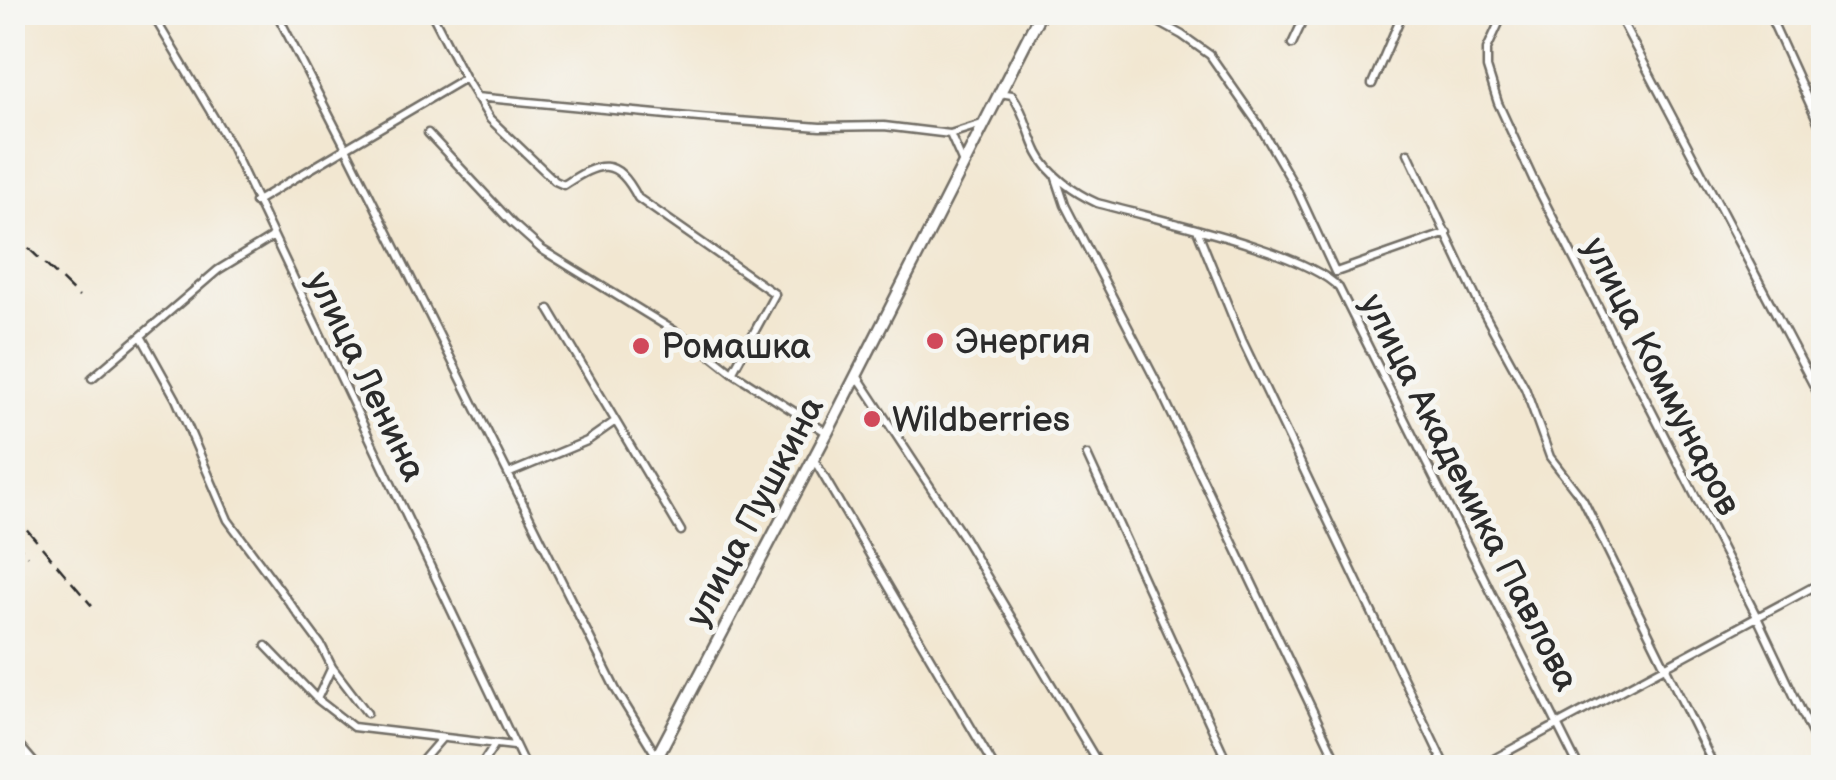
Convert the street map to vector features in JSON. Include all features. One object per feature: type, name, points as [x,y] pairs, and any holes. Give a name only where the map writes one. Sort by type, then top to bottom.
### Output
[{"type":"main road","name":"улица Пушкина","points":[[650,768],[828,432],[1041,12]]},
{"type":"main road","points":[[12,740],[36,768]]},
{"type":"street","name":"улица Ленина","points":[[151,12],[231,146],[526,768]]},
{"type":"street","points":[[276,12],[616,690],[664,768]]},
{"type":"street","points":[[431,12],[490,119],[555,181],[564,185],[596,165],[610,166],[628,178],[638,198],[775,294],[732,372]]},
{"type":"street","points":[[1140,12],[1210,55],[1259,125],[1297,190],[1331,274],[1448,233]]},
{"type":"street","points":[[1292,44],[1306,12]]},
{"type":"street","points":[[1372,84],[1403,12]]},
{"type":"street","name":"улица Коммунаров","points":[[1504,12],[1487,49],[1487,68],[1498,103],[1534,181],[1757,616],[1824,759]]},
{"type":"street","points":[[1617,12],[1824,405]]},
{"type":"street","points":[[1768,12],[1824,135]]},
{"type":"street","points":[[255,202],[464,78]]},
{"type":"street","name":"улица Академика Павлова","points":[[999,92],[1012,96],[1023,112],[1038,154],[1078,194],[1097,204],[1198,231],[1331,274],[1579,768]]},
{"type":"street","points":[[476,96],[699,118],[820,127],[884,126],[950,134],[983,123]]},
{"type":"street","points":[[428,132],[512,223],[541,248],[828,432]]},
{"type":"street","points":[[950,134],[963,163]]},
{"type":"street","points":[[1408,153],[1480,306],[1525,388],[1550,457],[1583,500],[1715,768]]},
{"type":"street","points":[[1054,174],[1065,205],[1156,381],[1340,768]]},
{"type":"street","points":[[1198,231],[1242,340],[1446,768]]},
{"type":"street","points":[[92,378],[218,270],[272,237]]},
{"type":"street","points":[[549,309],[681,531]]},
{"type":"street","points":[[141,336],[176,398],[228,520],[321,644],[332,667],[367,714]]},
{"type":"street","points":[[856,374],[964,538],[1101,768]]},
{"type":"street","points":[[510,473],[587,441],[614,422]]},
{"type":"street","points":[[1086,455],[1230,768]]},
{"type":"street","points":[[814,458],[994,768]]},
{"type":"street","points":[[1476,768],[1824,581]]},
{"type":"street","points":[[266,646],[317,699],[353,728],[516,746]]},
{"type":"street","points":[[317,699],[332,667]]},
{"type":"street","points":[[416,768],[442,738]]},
{"type":"street","points":[[480,768],[495,744]]},
{"type":"railway","points":[[12,232],[79,297]]},
{"type":"railway","points":[[12,512],[92,606]]},
{"type":"railway","points":[[12,538],[27,556]]},
{"type":"place","name":"Энергия","points":[[935,341]]},
{"type":"place","name":"Ромашка","points":[[641,346]]},
{"type":"place","name":"Wildberries","points":[[872,419]]}]
